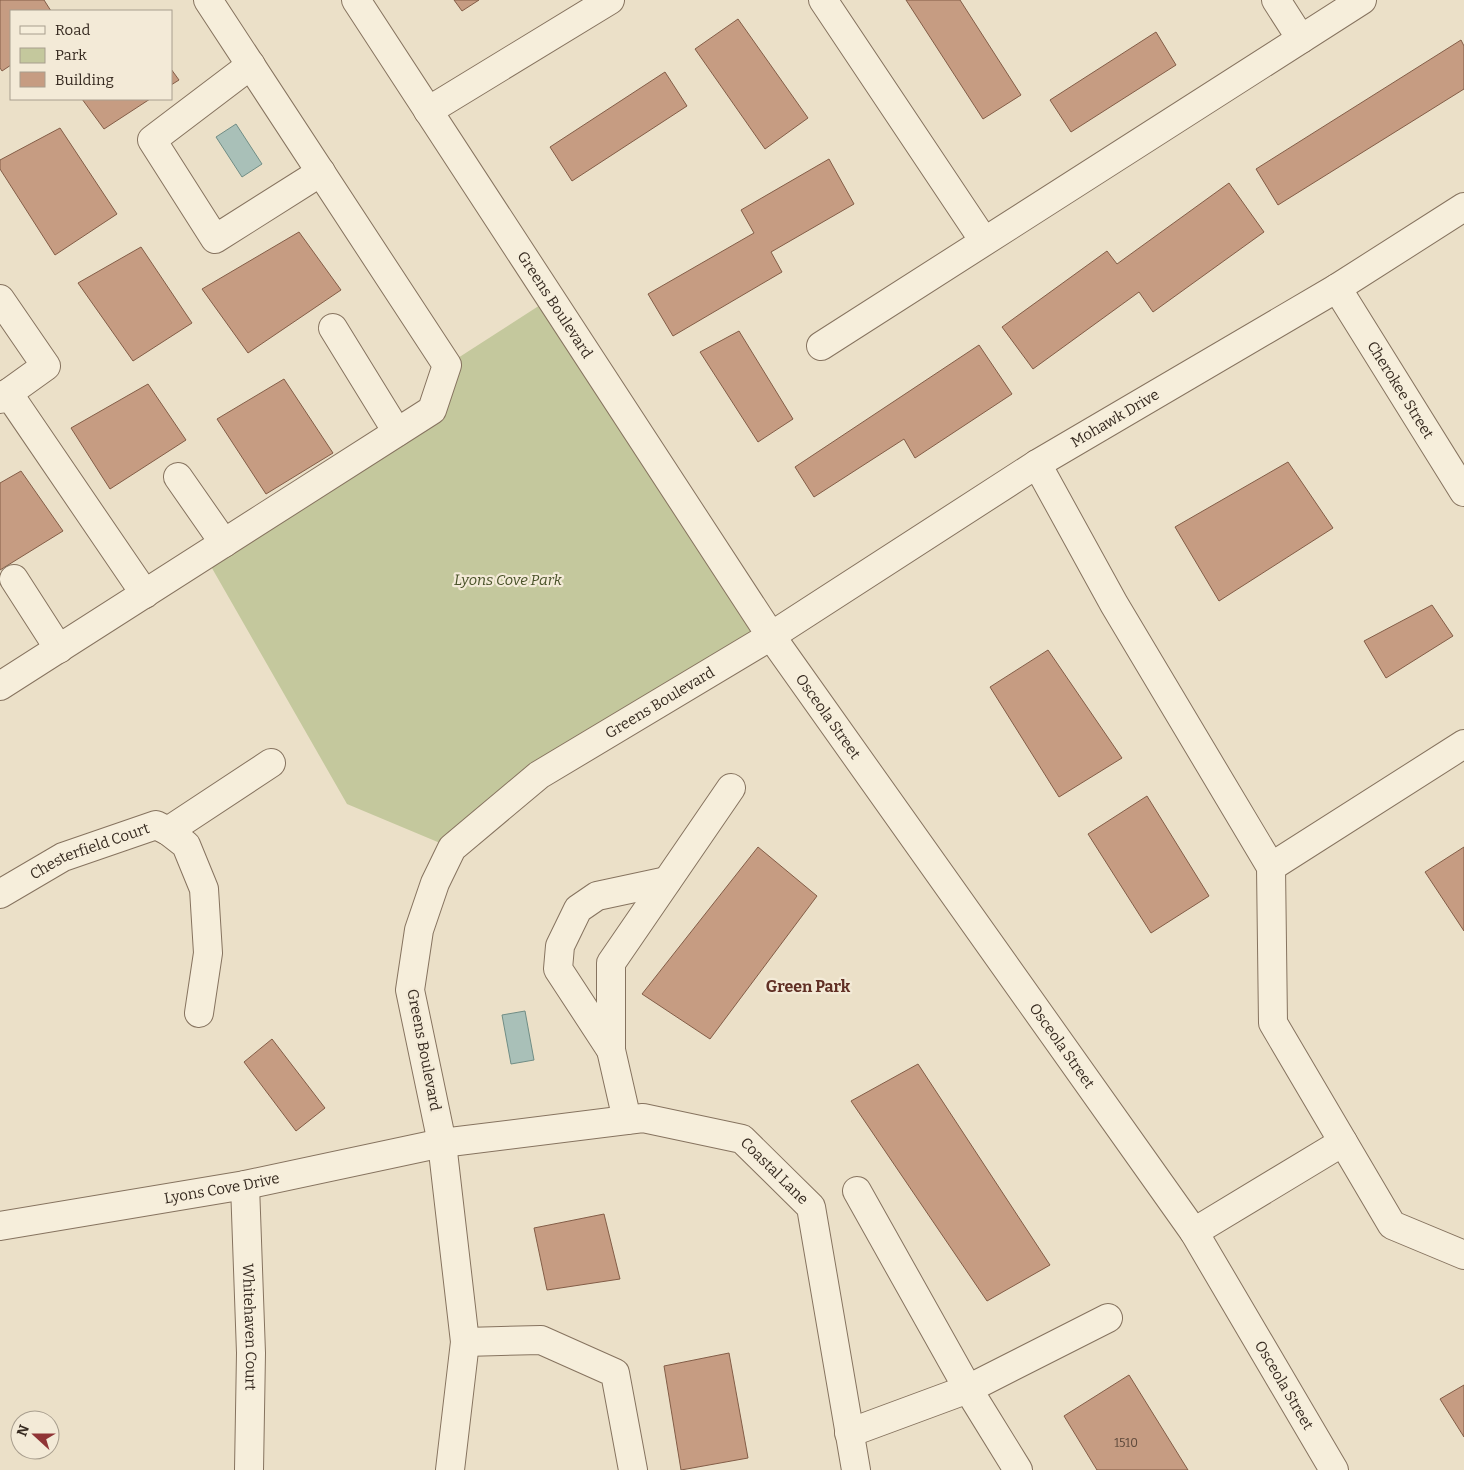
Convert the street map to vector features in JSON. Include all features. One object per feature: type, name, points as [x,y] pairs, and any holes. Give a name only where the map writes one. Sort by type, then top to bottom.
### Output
[{"type":"street","points":[[0,686],[432,410],[447,365],[208,0]]},
{"type":"street","name":"Greens Boulevard","points":[[356,0],[771,636],[539,775],[452,848],[435,883],[419,930],[410,990],[442,1143],[465,1342],[450,1470]]},
{"type":"street","points":[[428,112],[610,0]]},
{"type":"street","points":[[823,0],[984,241]]},
{"type":"street","points":[[1276,0],[1301,39]]},
{"type":"street","points":[[820,346],[1362,0]]},
{"type":"street","points":[[251,65],[152,140],[215,239],[321,172]]},
{"type":"street","name":"Mohawk Drive","points":[[771,636],[1037,464],[1337,288],[1464,207]]},
{"type":"street","name":"Cherokee Street","points":[[1337,288],[1464,492]]},
{"type":"street","points":[[0,299],[46,366],[4,396],[145,594]]},
{"type":"street","points":[[333,328],[397,432]]},
{"type":"street","points":[[1037,464],[1114,604],[1271,867],[1273,1023],[1392,1225],[1464,1254]]},
{"type":"street","points":[[178,476],[224,543]]},
{"type":"street","points":[[14,579],[59,649]]},
{"type":"street","name":"Osceola Street","points":[[771,636],[1194,1232],[1334,1470]]},
{"type":"street","points":[[1271,867],[1464,744]]},
{"type":"street","points":[[168,830],[271,763]]},
{"type":"street","points":[[627,1120],[611,1050],[611,963],[731,788]]},
{"type":"street","name":"Chesterfield Court","points":[[0,894],[63,857],[156,825],[168,830],[186,845],[204,889],[208,953],[199,1013]]},
{"type":"street","points":[[611,1050],[558,969],[560,946],[578,909],[597,896],[667,881]]},
{"type":"street","name":"Coastal Lane","points":[[442,1143],[643,1118],[742,1139],[811,1207],[856,1470]]},
{"type":"street","points":[[1194,1232],[1343,1142]]},
{"type":"street","name":"Lyons Cove Drive","points":[[0,1226],[245,1185],[442,1143]]},
{"type":"street","name":"Whitehaven Court","points":[[245,1185],[251,1353],[249,1470]]},
{"type":"street","points":[[858,1191],[968,1389],[1018,1470]]},
{"type":"street","points":[[849,1434],[968,1389],[1108,1318]]},
{"type":"street","points":[[465,1342],[541,1340],[615,1373],[633,1470]]},
{"type":"green space","name":"Lyons Cove Park","points":[[551,298],[771,636],[452,848],[347,804],[205,556],[432,410],[447,365]]},
{"type":"water","points":[[236,124],[262,164],[242,177],[216,137]]},
{"type":"water","points":[[525,1011],[534,1060],[511,1064],[502,1015]]},
{"type":"building","points":[[0,0],[44,0],[50,10],[10,10],[10,66],[2,71],[0,68]]},
{"type":"building","points":[[454,0],[479,0],[462,11]]},
{"type":"building","points":[[906,0],[960,0],[1021,95],[983,119]]},
{"type":"building","points":[[738,19],[808,118],[765,149],[695,49]]},
{"type":"building","points":[[1156,32],[1176,65],[1071,132],[1050,100]]},
{"type":"building","points":[[1461,40],[1464,46],[1464,89],[1278,205],[1256,169]]},
{"type":"building","points":[[172,70],[179,80],[172,84]]},
{"type":"building","points":[[665,72],[687,106],[572,181],[550,147]]},
{"type":"building","points":[[83,100],[148,100],[104,129]]},
{"type":"building","points":[[60,128],[117,214],[55,255],[0,169],[0,160]]},
{"type":"building","points":[[829,159],[854,204],[771,252],[782,272],[673,336],[648,294],[754,233],[741,210]]},
{"type":"building","points":[[1229,183],[1264,232],[1153,312],[1139,292],[1033,369],[1002,327],[1107,251],[1117,264]]},
{"type":"building","points":[[299,232],[341,290],[248,353],[202,289]]},
{"type":"building","points":[[141,247],[192,323],[133,361],[78,283]]},
{"type":"building","points":[[739,331],[793,419],[758,442],[700,352]]},
{"type":"building","points":[[979,345],[1012,394],[915,458],[904,439],[814,497],[795,467]]},
{"type":"building","points":[[284,379],[333,453],[266,494],[217,419]]},
{"type":"building","points":[[148,384],[186,440],[110,489],[71,428]]},
{"type":"building","points":[[1288,462],[1333,528],[1219,601],[1175,527]]},
{"type":"building","points":[[21,471],[63,531],[0,570],[0,483]]},
{"type":"building","points":[[1432,605],[1453,636],[1386,678],[1364,641]]},
{"type":"building","points":[[1048,650],[1122,758],[1059,797],[990,687]]},
{"type":"building","points":[[1147,796],[1209,896],[1151,933],[1088,834]]},
{"type":"building","points":[[758,847],[817,896],[710,1039],[642,994]]},
{"type":"building","points":[[1464,847],[1464,931],[1425,872]]},
{"type":"building","points":[[272,1039],[325,1108],[296,1131],[244,1062]]},
{"type":"building","points":[[918,1064],[1050,1265],[987,1301],[851,1101]]},
{"type":"building","points":[[604,1214],[620,1279],[547,1290],[534,1228]]},
{"type":"building","points":[[729,1353],[748,1458],[681,1470],[664,1366]]},
{"type":"building","points":[[1129,1375],[1188,1470],[1097,1470],[1064,1416]]},
{"type":"building","points":[[1464,1385],[1464,1437],[1440,1399]]},
{"type":"district","name":"Green Park","points":[[808,986]]}]
